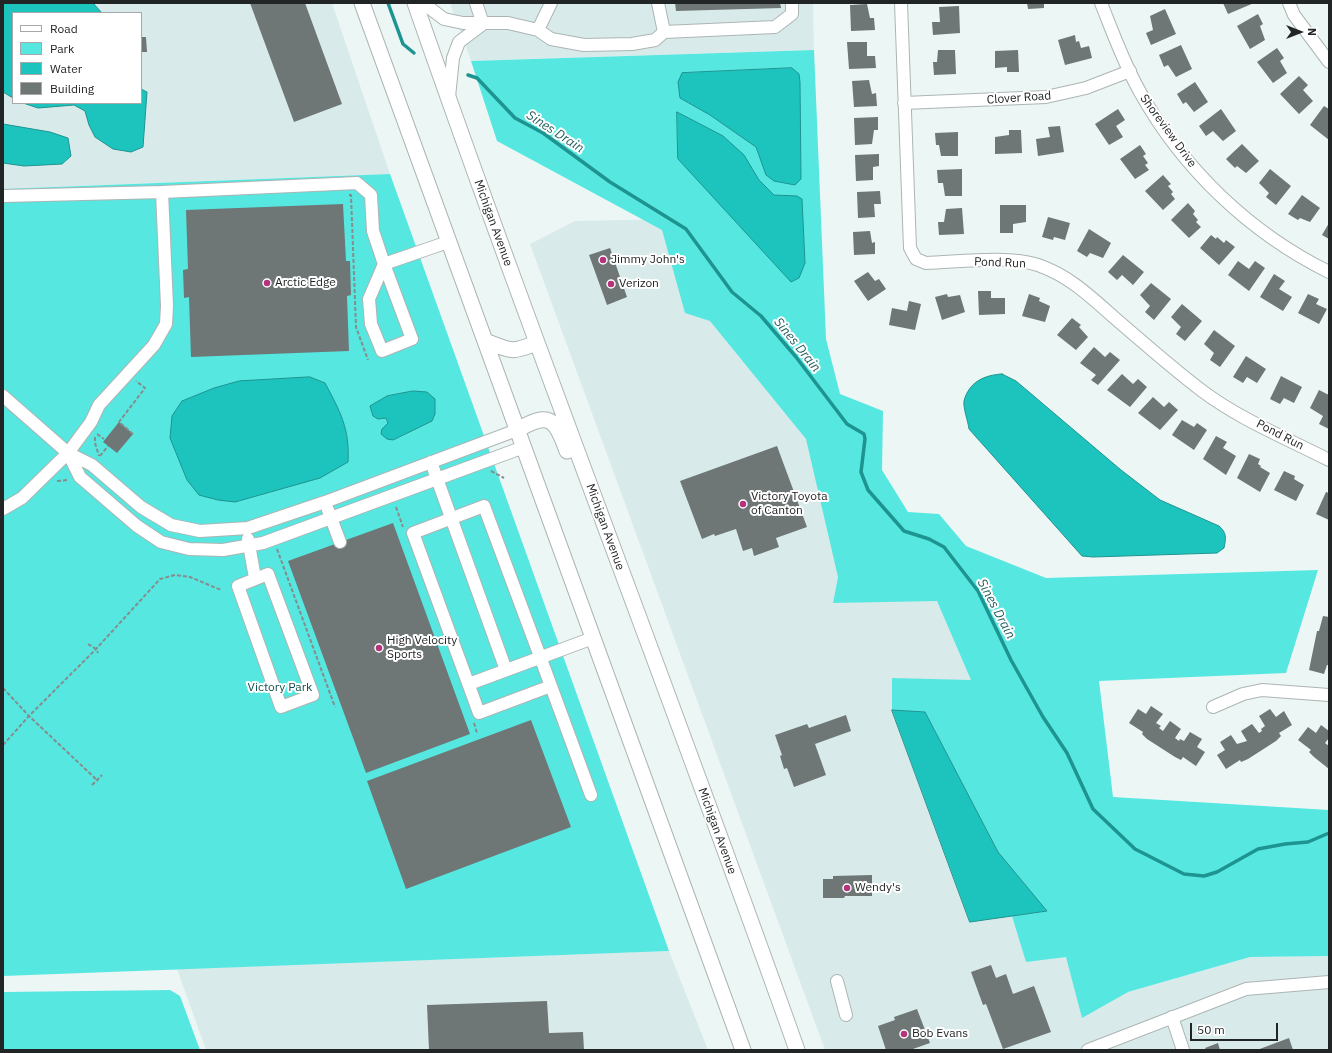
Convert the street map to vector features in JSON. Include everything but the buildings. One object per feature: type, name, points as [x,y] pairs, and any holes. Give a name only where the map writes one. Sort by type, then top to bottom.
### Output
[{"type":"main road","points":[[362,3],[743,1050]]},
{"type":"main road","name":"Michigan Avenue","points":[[415,3],[536,342],[797,1050]]},
{"type":"main road","points":[[484,341],[509,350],[518,350],[536,342]]},
{"type":"main road","points":[[517,430],[535,420],[542,419],[553,423],[563,440],[602,547],[614,553]]},
{"type":"street","points":[[423,3],[444,19],[463,23],[508,23],[538,30],[551,39],[584,45],[632,44],[655,40],[664,32],[775,26],[792,14],[792,3]]},
{"type":"street","points":[[476,3],[483,24]]},
{"type":"street","points":[[538,30],[551,3]]},
{"type":"street","points":[[658,3],[664,32]]},
{"type":"street","name":"Pond Run","points":[[901,3],[910,248],[916,259],[926,263],[1016,261],[1036,265],[1055,272],[1080,287],[1202,391],[1236,413],[1329,460]]},
{"type":"street","name":"Shoreview Drive","points":[[1101,3],[1140,92],[1166,132],[1185,157],[1212,187],[1243,216],[1274,239],[1329,272]]},
{"type":"street","points":[[1288,3],[1294,15],[1329,62]]},
{"type":"street","points":[[449,99],[452,58],[459,42],[483,24]]},
{"type":"street","name":"Clover Road","points":[[904,104],[1046,97],[1086,88],[1130,71]]},
{"type":"street","points":[[3,196],[162,192],[357,183],[371,195],[373,232],[384,264],[412,339],[382,351],[371,324],[369,299],[384,264],[448,242]]},
{"type":"street","points":[[3,509],[22,498],[68,453],[91,422],[98,405],[154,345],[166,324],[167,306],[162,192]]},
{"type":"street","points":[[3,396],[68,453],[92,465],[141,507],[171,525],[200,531],[248,528],[325,502],[517,430]]},
{"type":"street","points":[[68,453],[80,477],[137,526],[161,542],[189,549],[223,550],[249,547],[263,543],[438,480],[524,447]]},
{"type":"street","points":[[431,462],[506,670]]},
{"type":"street","points":[[325,502],[340,542]]},
{"type":"street","points":[[551,686],[480,713],[413,533],[484,506],[551,686],[591,795]]},
{"type":"street","points":[[248,528],[249,547],[255,578]]},
{"type":"street","points":[[268,574],[313,695],[281,707],[238,586],[255,578],[268,574]]},
{"type":"street","points":[[469,684],[593,638]]},
{"type":"street","points":[[1214,707],[1243,694],[1262,690],[1329,695]]},
{"type":"street","points":[[837,981],[846,1015]]},
{"type":"street","points":[[1088,1050],[1246,989],[1329,982]]},
{"type":"street","points":[[1172,1017],[1183,1050]]},
{"type":"path","points":[[343,195],[351,195],[356,327],[368,360]]},
{"type":"path","points":[[133,434],[119,422],[145,388],[134,378]]},
{"type":"path","points":[[99,457],[95,443],[97,433],[104,439]]},
{"type":"path","points":[[96,460],[108,446]]},
{"type":"path","points":[[276,548],[335,707]]},
{"type":"path","points":[[3,745],[29,716],[96,649],[160,579],[175,575],[190,578],[222,590]]},
{"type":"path","points":[[88,644],[96,649],[98,653]]},
{"type":"path","points":[[3,688],[29,716],[98,780]]},
{"type":"path","points":[[92,785],[102,775]]},
{"type":"shaded area","points":[[3,3],[332,3],[390,174],[3,189]]},
{"type":"shaded area","points":[[450,3],[813,3],[814,50],[471,61]]},
{"type":"shaded area","points":[[672,219],[945,576],[1128,992],[1250,957],[1329,956],[1329,1050],[825,1050],[530,244],[575,221]]},
{"type":"shaded area","points":[[669,951],[708,1050],[206,1050],[177,969]]},
{"type":"green space","points":[[814,50],[826,339],[840,394],[883,411],[882,470],[908,512],[939,514],[966,546],[1046,578],[1318,570],[1286,673],[1099,681],[1113,797],[1329,810],[1329,956],[1250,957],[1128,992],[1082,1018],[1066,957],[1026,962],[1012,916],[1047,911],[998,852],[925,712],[892,710],[892,678],[971,680],[937,601],[833,603],[838,577],[806,439],[710,321],[685,313],[662,230],[497,141],[471,61]]},
{"type":"green space","name":"Victory Park","points":[[390,174],[669,951],[3,976],[3,189]]},
{"type":"green space","points":[[170,990],[180,996],[200,1050],[3,1050],[3,992]]},
{"type":"water","points":[[3,3],[93,3],[101,12],[12,12],[12,97],[3,92]]},
{"type":"water","points":[[792,68],[799,74],[800,82],[801,179],[795,185],[774,181],[766,175],[756,147],[710,115],[680,98],[678,82],[682,73]]},
{"type":"water","points":[[142,90],[147,92],[143,147],[131,152],[113,149],[95,137],[89,125],[85,111],[74,105],[38,108],[26,104],[142,104]]},
{"type":"water","points":[[677,112],[723,136],[744,155],[759,180],[774,195],[797,196],[802,199],[805,263],[799,278],[791,282],[678,159]]},
{"type":"water","points":[[3,124],[50,132],[68,138],[71,156],[62,164],[24,166],[3,163]]},
{"type":"water","points":[[1002,374],[1016,381],[1121,470],[1160,500],[1219,526],[1225,536],[1224,548],[1217,553],[1093,557],[1082,556],[969,429],[964,404],[966,394],[973,384],[983,378]]},
{"type":"water","points":[[310,377],[325,383],[335,403],[346,430],[348,462],[320,478],[235,502],[218,500],[199,495],[187,480],[170,438],[172,416],[182,401],[214,388],[239,381]]},
{"type":"water","points":[[413,391],[427,392],[435,399],[435,414],[432,421],[393,440],[387,439],[381,434],[382,429],[388,423],[386,418],[378,419],[373,416],[370,406],[387,396]]},
{"type":"water","points":[[892,710],[925,712],[998,852],[1047,911],[970,922]]},
{"type":"waterway","name":"Sines Drain","points":[[388,3],[403,44],[414,53]]},
{"type":"waterway","name":"Sines Drain","points":[[468,75],[477,78],[515,118],[543,133],[610,182],[686,229],[732,292],[761,316],[796,357],[847,424],[864,434],[865,439],[861,472],[868,490],[904,531],[929,539],[944,547],[978,591],[1011,660],[1043,717],[1067,753],[1093,809],[1135,849],[1184,874],[1204,876],[1217,872],[1258,849],[1285,844],[1308,842],[1329,833]]},
{"type":"place","name":"Jimmy John's","points":[[603,260]]},
{"type":"place","name":"Arctic Edge","points":[[267,283]]},
{"type":"place","name":"Verizon","points":[[611,284]]},
{"type":"place","name":"Victory Toyota of Canton","points":[[743,504]]},
{"type":"place","name":"High Velocity Sports","points":[[379,648]]},
{"type":"place","name":"Wendy's","points":[[847,888]]},
{"type":"place","name":"Bob Evans","points":[[904,1034]]}]
